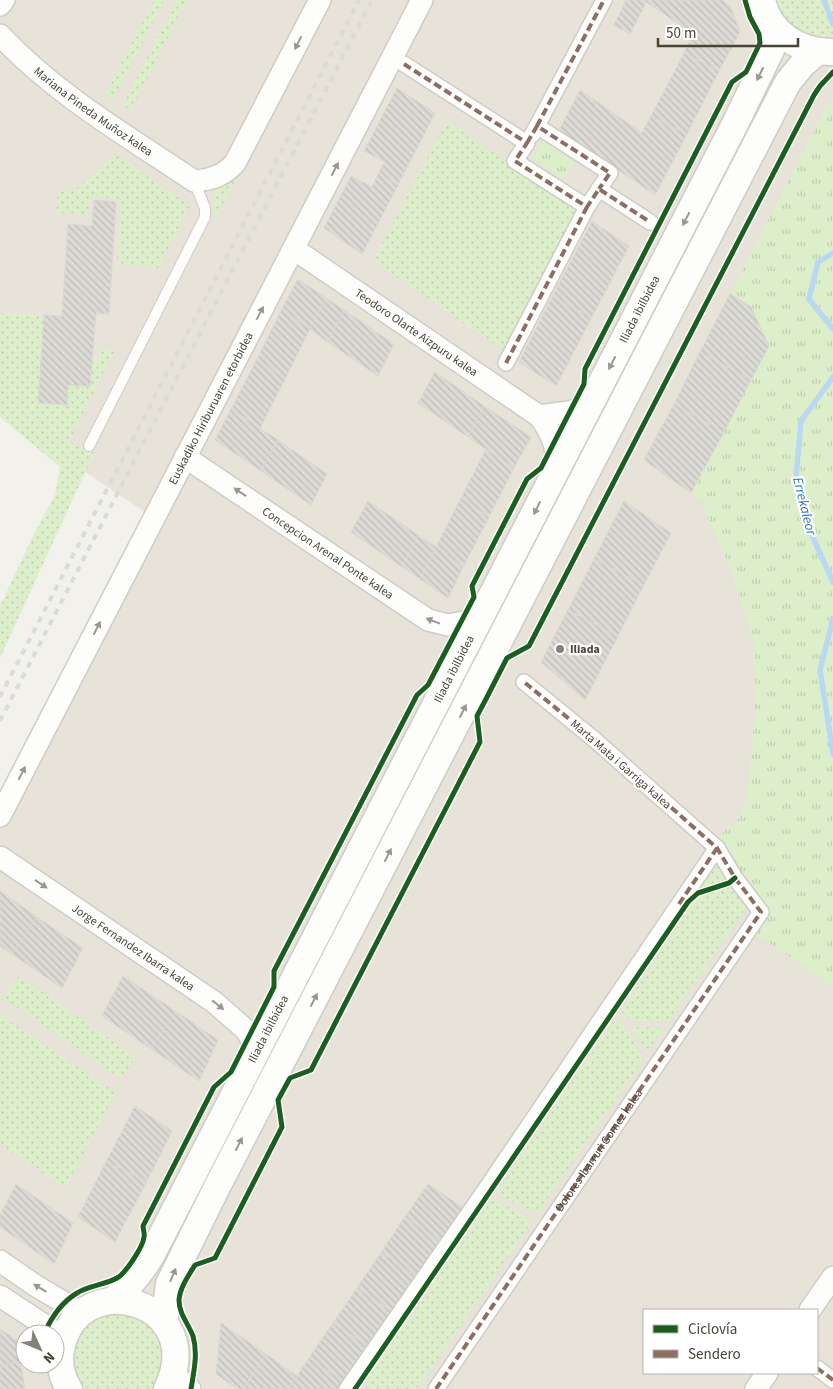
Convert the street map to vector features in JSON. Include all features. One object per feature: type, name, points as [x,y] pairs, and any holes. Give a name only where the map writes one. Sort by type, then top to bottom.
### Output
[{"type":"street","points":[[0,5],[4,0]]},
{"type":"street","points":[[194,181],[218,177],[235,164],[320,0]]},
{"type":"street","name":"Euskadiko Hiriburuaren etorbidea","points":[[0,816],[422,0]]},
{"type":"street","points":[[587,207],[515,161],[537,126],[604,0]]},
{"type":"street","points":[[762,0],[768,17],[775,28],[794,44],[825,52]]},
{"type":"street","name":"Iliada ibilbidea","points":[[113,1300],[126,1291],[141,1274],[151,1256],[591,405],[762,69],[771,50],[775,28]]},
{"type":"street","name":"Mariana Pineda Muñoz kalea","points":[[0,35],[42,75],[77,102],[194,181]]},
{"type":"street","points":[[164,1323],[169,1284],[212,1196],[788,82],[802,65],[825,52]]},
{"type":"street","points":[[404,64],[527,143]]},
{"type":"street","points":[[506,363],[587,207],[610,173],[537,126]]},
{"type":"street","points":[[599,189],[650,222]]},
{"type":"street","name":"Teodoro Olarte Aizpuru kalea","points":[[294,249],[539,416],[549,429],[554,442],[557,455],[557,469]]},
{"type":"street","points":[[539,416],[569,412],[591,405]]},
{"type":"street","name":"Concepcion Arenal Ponte kalea","points":[[185,457],[428,620],[448,625],[480,619]]},
{"type":"street","name":"Marta Mata i Garriga kalea","points":[[524,682],[595,740],[717,848],[735,878],[760,912]]},
{"type":"street","points":[[347,1389],[485,1190],[717,848]]},
{"type":"street","name":"Jorge Fernandez Ibarra kalea","points":[[0,857],[214,1002],[246,1030],[257,1049]]},
{"type":"street","name":"Dolores Ibarruri Gomez kalea","points":[[436,1389],[760,912]]},
{"type":"street","points":[[0,1261],[36,1286],[82,1313]]},
{"type":"street","points":[[811,1309],[833,1277]]},
{"type":"street","points":[[0,1296],[43,1324]]},
{"type":"street","points":[[65,1336],[72,1324],[82,1313],[97,1304],[113,1300],[125,1301],[147,1308],[156,1314],[171,1334],[175,1347],[177,1384]]},
{"type":"street","points":[[818,1369],[833,1380]]},
{"type":"street","points":[[64,1374],[69,1389]]},
{"type":"street","points":[[756,1389],[766,1374]]},
{"type":"lane","points":[[89,446],[205,217],[205,208],[194,181]]},
{"type":"shaded area","points":[[0,0],[833,0],[833,1389],[0,1389],[0,801],[148,514],[85,472],[94,453],[69,441],[35,405],[18,314],[0,313]]},
{"type":"green space","points":[[154,0],[164,0],[114,98],[106,93]]},
{"type":"green space","points":[[177,0],[187,0],[131,110],[123,105]]},
{"type":"green space","points":[[774,0],[833,0],[833,40],[812,37],[796,30],[785,19]]},
{"type":"green space","points":[[833,94],[833,987],[756,934],[762,924],[746,907],[712,860],[724,847],[718,839],[729,825],[735,827],[747,796],[755,712],[754,643],[730,568],[703,507],[705,502],[691,493],[769,346],[751,307],[730,294]]},
{"type":"green space","points":[[447,121],[579,211],[506,352],[373,261]]},
{"type":"green space","points":[[544,140],[575,162],[563,179],[532,157]]},
{"type":"green space","points":[[115,154],[190,206],[158,268],[117,263],[121,199],[90,196],[88,215],[56,212],[58,191],[75,190]]},
{"type":"green space","points":[[242,168],[214,221],[214,195],[210,184]]},
{"type":"green space","points":[[0,313],[44,315],[38,403],[67,405],[68,385],[90,386],[92,359],[98,359],[100,349],[115,350],[69,441],[94,453],[0,658],[0,606],[36,530],[55,496],[60,467],[0,417]]},
{"type":"green space","points":[[712,860],[727,880],[693,891]]},
{"type":"green space","points":[[731,886],[746,907],[668,1021],[643,1021],[625,1015],[621,1011],[695,900],[704,893]]},
{"type":"green space","points":[[19,976],[136,1057],[121,1079],[3,998]]},
{"type":"green space","points":[[0,1014],[116,1093],[65,1188],[0,1144]]},
{"type":"green space","points":[[614,1020],[628,1030],[642,1057],[642,1061],[539,1211],[532,1212],[500,1196],[497,1192]]},
{"type":"green space","points":[[634,1028],[661,1028],[663,1030],[648,1050],[643,1047],[634,1030]]},
{"type":"green space","points":[[495,1200],[529,1219],[531,1223],[417,1389],[370,1389],[367,1387],[367,1380],[490,1201]]},
{"type":"green space","points":[[120,1312],[149,1323],[159,1335],[165,1350],[155,1389],[80,1389],[73,1377],[72,1345],[90,1320]]},
{"type":"building","points":[[626,0],[643,0],[646,3],[630,34],[614,25]]},
{"type":"building","points":[[643,0],[722,0],[730,6],[740,32],[719,71],[684,53],[693,34]]},
{"type":"building","points":[[684,53],[719,71],[687,134],[651,116]]},
{"type":"building","points":[[397,88],[435,113],[398,185],[378,174],[385,162],[364,151]]},
{"type":"building","points":[[580,90],[642,133],[651,116],[687,134],[655,195],[559,130]]},
{"type":"building","points":[[378,174],[398,185],[362,254],[324,228],[351,176],[372,187]]},
{"type":"building","points":[[94,200],[116,202],[109,314],[96,313],[90,386],[68,385],[67,405],[38,403],[44,315],[62,316],[68,224],[92,226]]},
{"type":"building","points":[[592,221],[629,246],[592,317],[552,297]]},
{"type":"building","points":[[298,279],[326,298],[310,329],[282,309]]},
{"type":"building","points":[[730,294],[751,307],[769,346],[751,380],[700,352]]},
{"type":"building","points":[[552,297],[592,317],[556,386],[519,362]]},
{"type":"building","points":[[326,298],[344,310],[328,342],[310,329]]},
{"type":"building","points":[[282,309],[310,329],[285,379],[257,359]]},
{"type":"building","points":[[344,310],[394,344],[378,376],[328,342]]},
{"type":"building","points":[[700,352],[751,380],[724,432],[674,404]]},
{"type":"building","points":[[257,359],[285,379],[260,428],[231,409]]},
{"type":"building","points":[[435,372],[484,406],[468,437],[418,403]]},
{"type":"building","points":[[674,404],[724,432],[691,493],[644,460]]},
{"type":"building","points":[[484,406],[531,437],[514,468],[468,437]]},
{"type":"building","points":[[231,409],[278,440],[261,471],[215,440]]},
{"type":"building","points":[[278,440],[327,474],[311,505],[261,471]]},
{"type":"building","points":[[486,449],[514,468],[489,517],[461,498]]},
{"type":"building","points":[[461,498],[489,517],[463,567],[436,547]]},
{"type":"building","points":[[368,501],[418,535],[402,567],[351,532]]},
{"type":"building","points":[[624,501],[671,533],[644,585],[594,559]]},
{"type":"building","points":[[418,535],[436,547],[420,579],[402,567]]},
{"type":"building","points":[[436,547],[463,567],[448,598],[420,579]]},
{"type":"building","points":[[594,559],[644,585],[618,636],[568,610]]},
{"type":"building","points":[[568,610],[618,636],[585,700],[541,662]]},
{"type":"building","points":[[0,891],[37,917],[12,954],[0,946]]},
{"type":"building","points":[[37,917],[83,948],[62,988],[12,954]]},
{"type":"building","points":[[123,976],[177,1012],[150,1048],[102,1016]]},
{"type":"building","points":[[177,1012],[218,1040],[199,1081],[150,1048]]},
{"type":"building","points":[[135,1106],[172,1131],[147,1181],[106,1162]]},
{"type":"building","points":[[106,1162],[147,1181],[115,1242],[78,1217]]},
{"type":"building","points":[[16,1184],[73,1223],[54,1264],[0,1227],[0,1215]]},
{"type":"building","points":[[428,1184],[465,1209],[442,1243],[405,1217]]},
{"type":"building","points":[[405,1217],[442,1243],[418,1278],[381,1252]]},
{"type":"building","points":[[381,1252],[418,1278],[394,1313],[357,1288]]},
{"type":"building","points":[[357,1288],[394,1313],[371,1348],[333,1323]]},
{"type":"building","points":[[221,1323],[266,1354],[243,1389],[237,1389],[216,1374]]},
{"type":"building","points":[[333,1323],[371,1348],[346,1383],[309,1358]]},
{"type":"building","points":[[0,1329],[15,1339],[15,1362],[0,1367]]},
{"type":"building","points":[[266,1354],[297,1376],[288,1389],[243,1389]]},
{"type":"building","points":[[309,1358],[346,1383],[342,1389],[288,1389]]},
{"type":"building","points":[[15,1362],[15,1374],[22,1374],[25,1389],[0,1389],[0,1367]]},
{"type":"waterway","name":"Errekaleor","points":[[824,0],[833,24]]},
{"type":"waterway","name":"Errekaleor","points":[[833,253],[818,262],[809,299],[833,329]]},
{"type":"waterway","name":"Errekaleor","points":[[833,377],[801,421],[796,477],[814,540],[833,582]]},
{"type":"waterway","name":"Errekaleor","points":[[833,619],[820,670],[833,754]]},
{"type":"railway","points":[[0,697],[359,0]]},
{"type":"railway","points":[[0,721],[372,0]]},
{"type":"marked path","points":[[537,126],[604,0]]},
{"type":"marked path","points":[[404,64],[527,143],[515,161],[587,207],[599,189],[650,222]]},
{"type":"marked path","points":[[527,143],[537,126],[610,173],[599,189]]},
{"type":"marked path","points":[[506,363],[587,207]]},
{"type":"marked path","points":[[436,1389],[761,912],[735,878],[717,848],[595,740],[524,682]]},
{"type":"marked path","points":[[679,904],[717,848]]},
{"type":"marked path","points":[[818,1369],[833,1380]]},
{"type":"cycle path","points":[[49,1324],[66,1301],[82,1290],[117,1278],[129,1266],[137,1253],[143,1241],[143,1226],[214,1087],[231,1072],[274,987],[274,971],[417,695],[428,685],[474,597],[472,586],[527,479],[541,468],[584,384],[585,369],[732,82],[746,72],[760,43],[759,34],[750,17],[745,0]]},
{"type":"cycle path","points":[[191,1389],[195,1349],[193,1336],[179,1305],[183,1286],[195,1265],[215,1258],[282,1127],[278,1100],[290,1078],[311,1070],[480,742],[477,716],[507,658],[529,646],[814,95],[833,72]]},
{"type":"cycle path","points":[[355,1389],[688,902],[698,893],[729,883],[735,878]]},
{"type":"place","name":"Iliada","points":[[560,649]]}]
